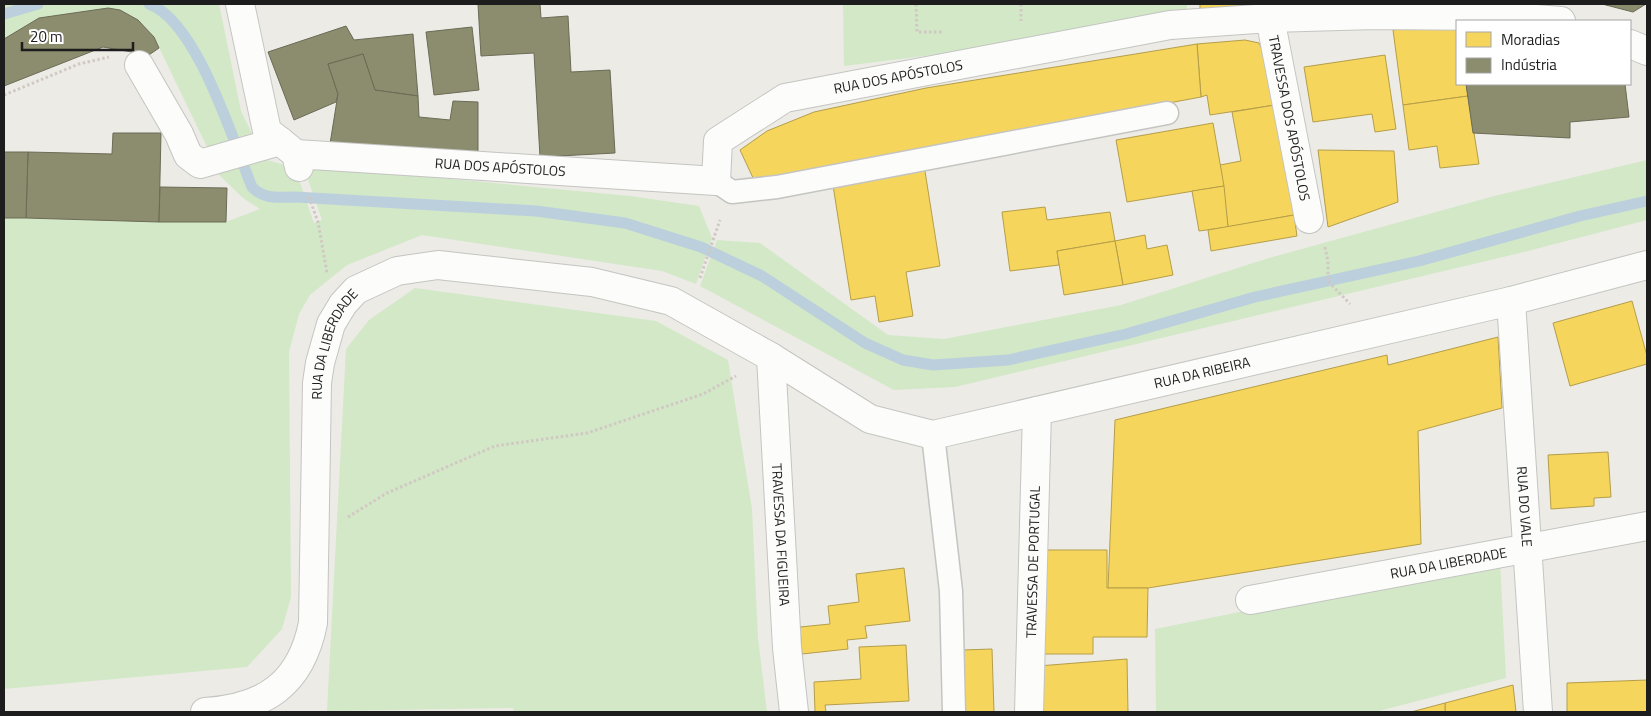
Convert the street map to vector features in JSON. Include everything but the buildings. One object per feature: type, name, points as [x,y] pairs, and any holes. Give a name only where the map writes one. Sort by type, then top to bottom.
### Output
[{"type":"street","points":[[240,4],[267,131],[283,152]]},
{"type":"street","name":"RUA DOS APÓSTOLOS","points":[[139,66],[179,134],[188,155],[200,164],[283,152],[716,181],[718,141],[785,98],[1170,25],[1270,18],[1432,15],[1498,16],[1548,20]]},
{"type":"street","name":"TRAVESSA DOS APÓSTOLOS","points":[[1270,18],[1309,219]]},
{"type":"street","points":[[1631,44],[1647,52]]},
{"type":"street","name":"RUA DA LIBERDADE","points":[[205,712],[243,707],[260,701],[289,679],[301,662],[309,643],[314,623],[317,383],[320,363],[331,324],[343,304],[356,290],[397,271],[438,265],[592,282],[670,301],[771,357]]},
{"type":"street","name":"RUA DA RIBEIRA","points":[[771,357],[870,419],[933,435],[1511,301],[1647,265]]},
{"type":"street","name":"RUA DO VALE","points":[[1511,301],[1538,712]]},
{"type":"street","name":"TRAVESSA DA FIGUEIRA","points":[[771,357],[786,638],[794,712]]},
{"type":"street","name":"TRAVESSA DE PORTUGAL","points":[[1029,712],[1036,411]]},
{"type":"street","name":"RUA DA LIBERDADE","points":[[1250,600],[1647,526]]},
{"type":"lane","points":[[716,181],[732,192],[777,187],[1167,113]]},
{"type":"lane","points":[[933,435],[951,591],[954,712]]},
{"type":"path","points":[[4,94],[102,57],[118,57],[139,66]]},
{"type":"path","points":[[1309,219],[1323,237],[1328,260],[1328,281],[1354,308],[1367,335]]},
{"type":"path","points":[[318,222],[328,280],[343,304]]},
{"type":"path","points":[[698,285],[718,229]]},
{"type":"path","points":[[315,524],[340,522],[386,493],[495,446],[587,433],[703,394],[771,357]]},
{"type":"green space","points":[[4,4],[219,4],[241,111],[254,138],[209,151],[154,37],[145,26],[130,15],[108,8],[39,18],[4,39]]},
{"type":"green space","points":[[843,4],[1187,4],[1187,11],[1036,42],[844,66]]},
{"type":"green space","points":[[260,158],[295,168],[314,223],[322,220],[303,165],[630,196],[699,206],[712,238],[696,284],[662,271],[422,235],[347,265],[310,295],[299,314],[289,352],[291,597],[282,629],[247,667],[4,689],[4,218],[226,222],[260,209],[243,198],[215,171]]},
{"type":"green space","points":[[1647,160],[1647,220],[1524,252],[955,387],[894,390],[700,286],[717,240],[760,243],[888,335],[944,339],[1121,305],[1269,258],[1498,195]]},
{"type":"green space","points":[[415,288],[656,321],[728,360],[752,509],[758,638],[767,712],[514,712],[513,708],[327,711],[346,349],[369,320]]},
{"type":"green space","points":[[1500,560],[1506,678],[1375,712],[1156,712],[1155,629]]},
{"type":"waterway","points":[[4,14],[38,4]]},
{"type":"waterway","points":[[149,4],[166,15],[183,33],[198,57],[224,113],[252,187],[261,194],[277,197],[536,211],[625,223],[701,247],[762,276],[865,343],[903,360],[933,365],[1008,360],[1126,334],[1255,297],[1419,261],[1580,216],[1647,201]]}]
